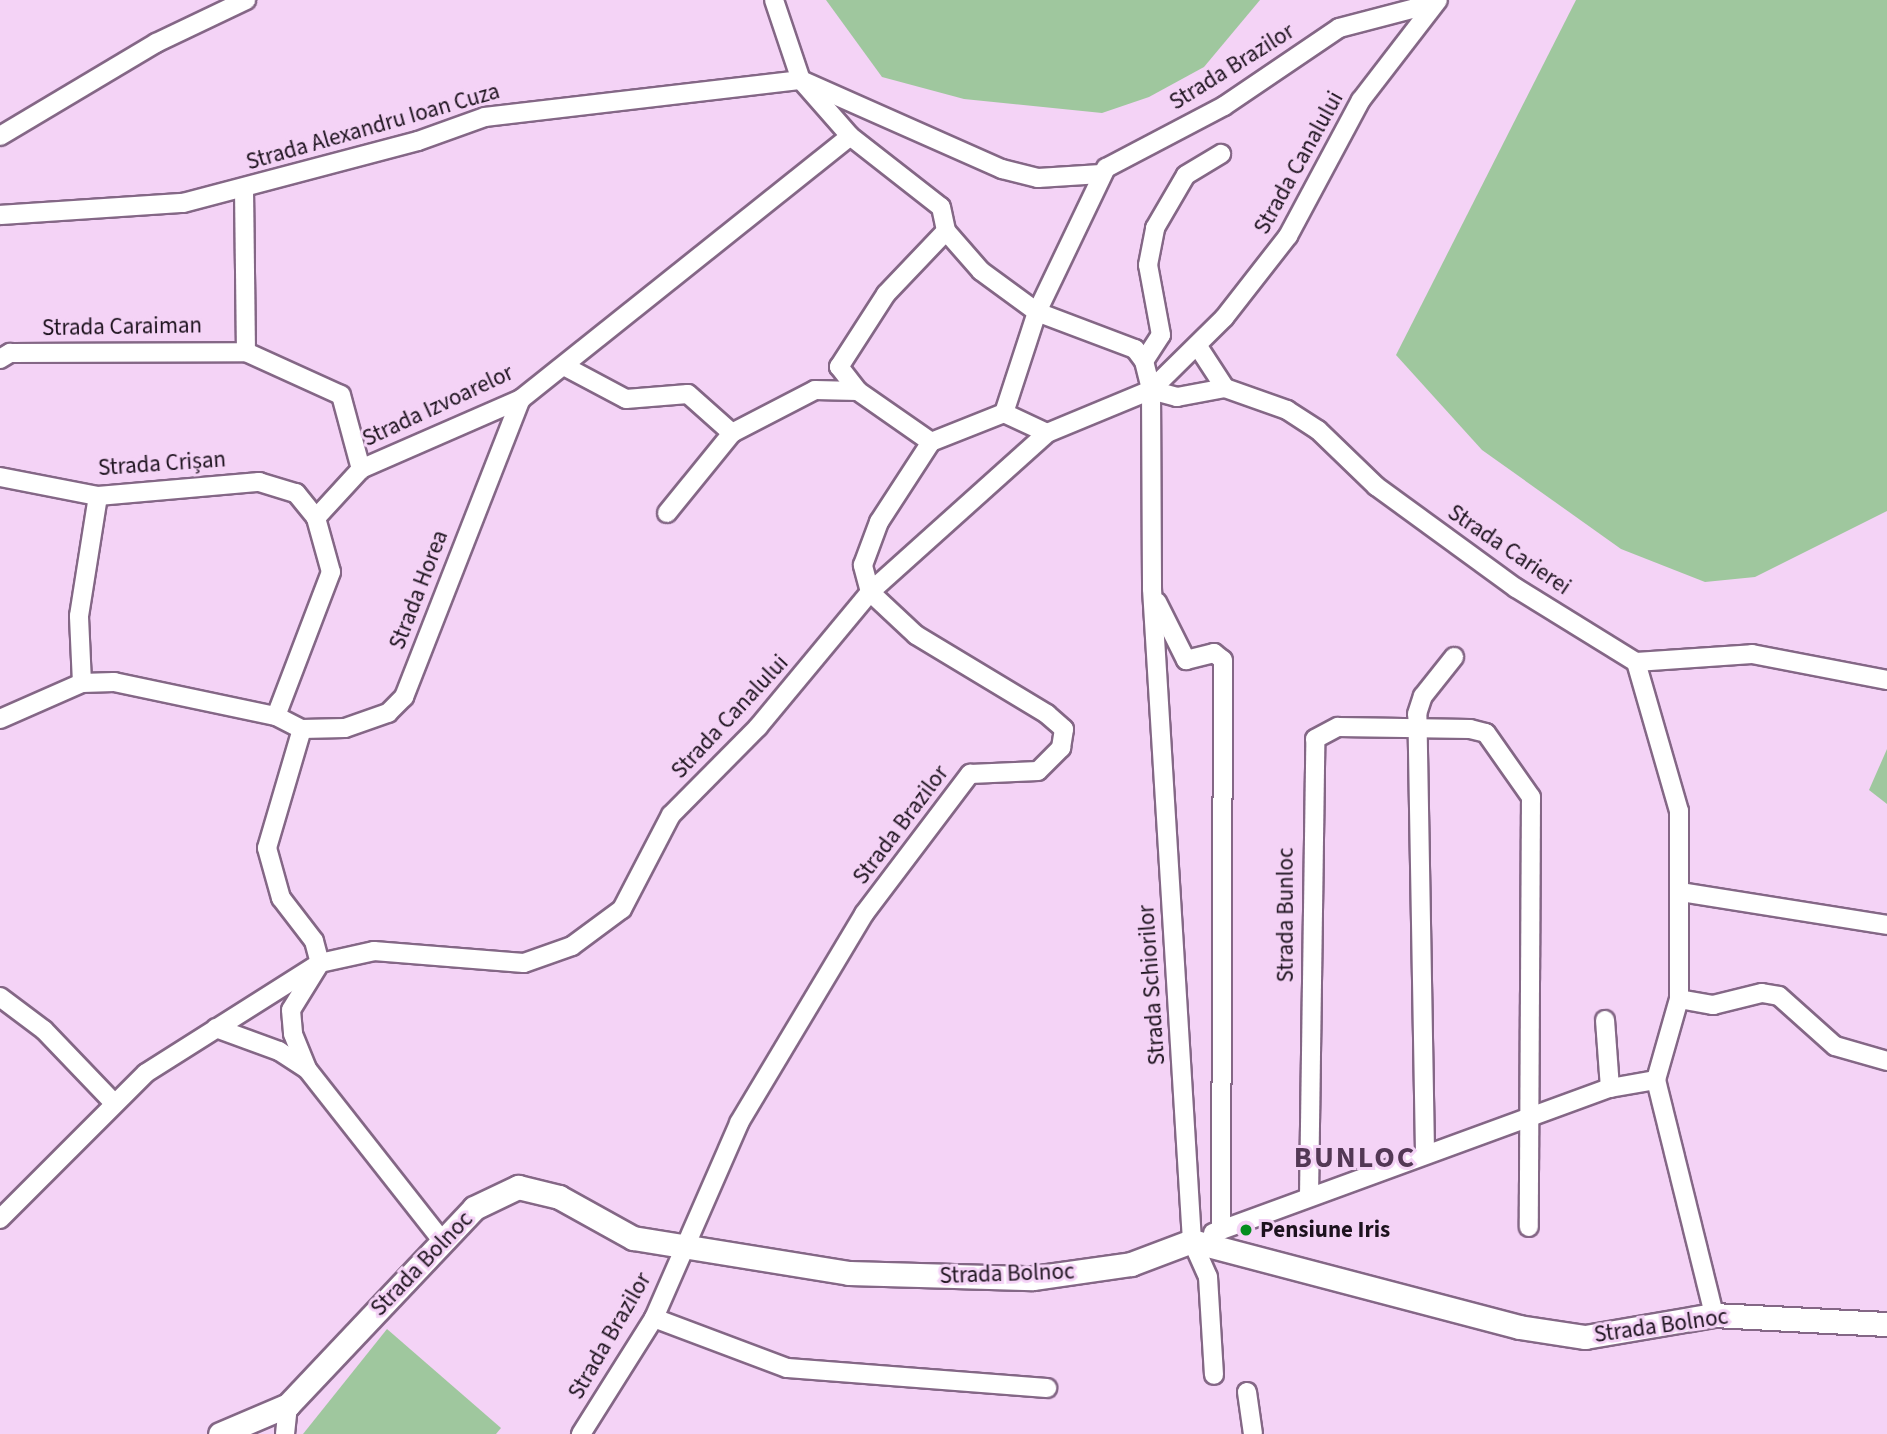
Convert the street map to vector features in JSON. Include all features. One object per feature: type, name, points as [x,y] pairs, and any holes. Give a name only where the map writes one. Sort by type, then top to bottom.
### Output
[{"type":"street","points":[[0,136],[156,43],[246,0]]},
{"type":"street","points":[[774,0],[801,80],[849,136],[942,207],[946,231],[981,271],[1037,312],[1135,349],[1144,361],[1152,390],[1177,397],[1225,388],[1197,345]]},
{"type":"street","name":"Strada Brazilor","points":[[801,80],[1002,169],[1038,178],[1101,174],[1224,106],[1339,28],[1436,2]]},
{"type":"street","name":"Strada Canalului","points":[[0,1219],[113,1102],[216,1028],[320,963],[374,951],[524,963],[600,927],[637,887],[671,815],[758,727],[870,592],[1047,433],[1152,390],[1197,345],[1271,262],[1361,100],[1436,2]]},
{"type":"street","name":"Strada Alexandru Ioan Cuza","points":[[0,215],[105,213],[244,189],[485,117],[801,80]]},
{"type":"street","name":"Strada Izvoarelor","points":[[316,518],[361,469],[521,399],[849,136]]},
{"type":"street","points":[[1144,361],[1160,335],[1148,265],[1155,228],[1186,175],[1221,153]]},
{"type":"street","points":[[1004,413],[1037,312],[1088,215],[1101,174]]},
{"type":"street","points":[[244,189],[246,352],[341,396],[361,469]]},
{"type":"street","points":[[931,442],[858,391],[840,375],[842,358],[886,294],[946,231]]},
{"type":"street","name":"Strada Caraiman","points":[[0,359],[10,353],[246,352]]},
{"type":"street","points":[[564,366],[626,399],[688,394],[732,433]]},
{"type":"street","name":"Strada Carierei","points":[[1225,388],[1318,430],[1376,486],[1516,588],[1636,662]]},
{"type":"street","points":[[667,513],[732,433],[815,390],[858,391]]},
{"type":"street","name":"Strada Schiorilor","points":[[1152,390],[1152,589],[1192,1241],[1208,1278],[1214,1375]]},
{"type":"street","name":"Strada Horea","points":[[302,729],[345,728],[388,713],[404,697],[521,399]]},
{"type":"street","points":[[870,592],[863,565],[879,522],[931,442],[1004,413],[1047,433]]},
{"type":"street","name":"Strada Crișan","points":[[0,477],[98,496],[259,482],[296,493],[316,518]]},
{"type":"street","points":[[82,684],[79,616],[98,496]]},
{"type":"street","points":[[276,716],[331,572],[316,518]]},
{"type":"street","name":"Strada Schiorilor","points":[[1152,589],[1186,660],[1214,653],[1223,660],[1221,1230]]},
{"type":"street","name":"Strada Brazilor","points":[[581,1434],[653,1318],[740,1123],[864,914],[970,774],[1038,771],[1061,748],[1063,729],[1047,714],[916,635],[870,592]]},
{"type":"street","points":[[1714,1315],[1656,1080],[1679,999],[1679,811],[1636,662],[1752,654],[1887,680]]},
{"type":"street","points":[[1425,1152],[1418,727],[1423,696],[1454,657]]},
{"type":"street","points":[[0,719],[82,684],[114,682],[276,716],[302,729],[267,848],[281,898],[314,941],[320,963],[292,1010],[293,1034],[307,1069],[443,1242]]},
{"type":"street","name":"Strada Bunloc","points":[[1309,1198],[1312,754],[1315,739],[1338,727],[1418,727],[1486,733],[1531,797],[1527,1117],[1529,1227]]},
{"type":"street","points":[[1681,892],[1887,925]]},
{"type":"street","points":[[1679,999],[1713,1006],[1762,993],[1779,996],[1835,1046],[1887,1061]]},
{"type":"street","points":[[0,997],[44,1030],[113,1102]]},
{"type":"street","points":[[1605,1020],[1610,1088]]},
{"type":"street","points":[[216,1028],[279,1051],[307,1069]]},
{"type":"street","points":[[1192,1241],[1425,1152],[1610,1088],[1656,1080]]},
{"type":"street","name":"Strada Bolnoc","points":[[220,1434],[288,1405],[483,1203],[509,1189],[536,1187],[611,1229],[686,1248],[849,1273],[1033,1278],[1131,1264],[1192,1241],[1519,1327],[1585,1337],[1714,1315],[1887,1324]]},
{"type":"street","points":[[653,1318],[787,1368],[1047,1388]]},
{"type":"street","points":[[1247,1392],[1253,1434]]},
{"type":"street","points":[[285,1434],[288,1405]]},
{"type":"green space","points":[[826,0],[1260,0],[1204,67],[1149,97],[1102,113],[964,99],[882,77]]},
{"type":"green space","points":[[1576,0],[1887,0],[1887,511],[1755,577],[1705,582],[1621,549],[1482,450],[1396,355]]},
{"type":"green space","points":[[1887,749],[1887,804],[1869,790]]},
{"type":"green space","points":[[387,1329],[501,1428],[496,1434],[303,1434]]},
{"type":"place","name":"Pensiune Iris","points":[[1246,1230]]},
{"type":"district","name":"BUNLOC","points":[[1355,1158]]}]
